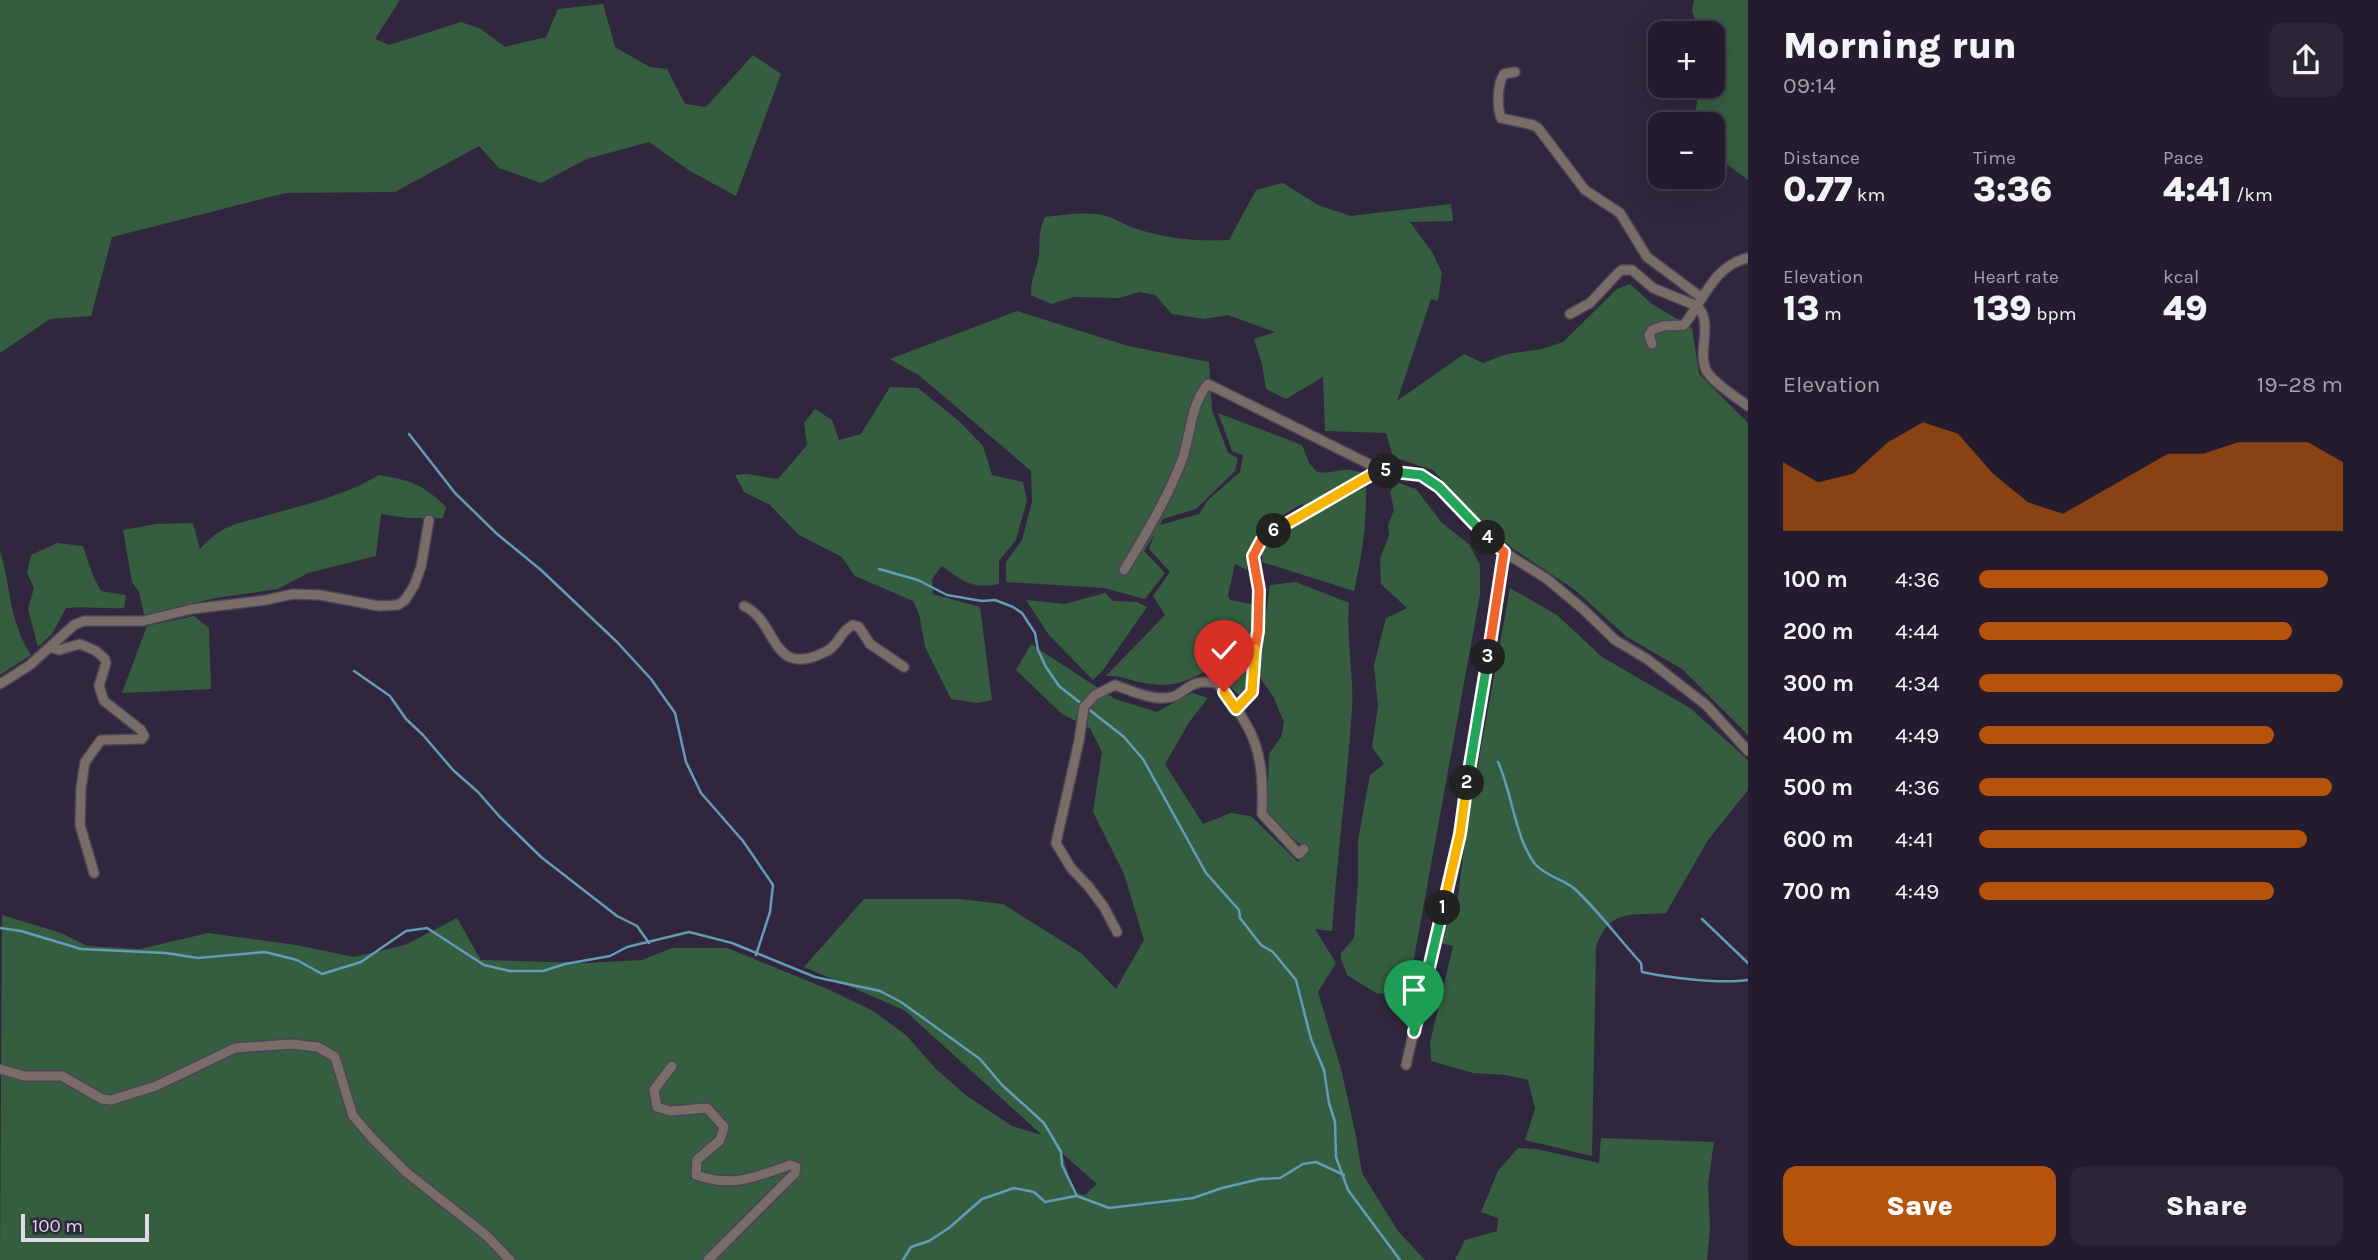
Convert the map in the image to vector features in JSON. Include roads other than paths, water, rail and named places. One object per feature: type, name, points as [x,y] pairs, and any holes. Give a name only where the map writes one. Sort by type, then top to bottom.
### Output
[{"type":"street","points":[[1515,72],[1504,74],[1500,80],[1501,118],[1538,128],[1586,190],[1620,213],[1647,257],[1699,302],[1704,318],[1704,358],[1707,371],[1748,406]]},
{"type":"street","points":[[1652,344],[1652,330],[1663,326],[1682,326],[1722,270],[1732,263],[1748,258]]},
{"type":"street","points":[[1570,314],[1590,303],[1618,273],[1626,270],[1637,273],[1653,288],[1699,302]]},
{"type":"street","points":[[1124,570],[1158,516],[1182,458],[1198,396],[1208,384],[1381,470],[1421,475],[1439,487],[1466,517],[1504,552],[1547,579],[1583,608],[1615,640],[1647,659],[1706,705],[1748,751]]},
{"type":"street","points":[[1236,709],[1252,692],[1258,631],[1259,590],[1253,565],[1256,549],[1266,536],[1276,529],[1381,470]]},
{"type":"street","points":[[0,684],[30,665],[74,625],[85,621],[143,621],[192,609],[293,594],[320,595],[379,606],[398,605],[405,600],[418,576],[429,520]]},
{"type":"street","points":[[1406,1065],[1460,834],[1504,552]]},
{"type":"street","points":[[744,606],[753,610],[776,646],[790,658],[806,661],[831,650],[845,629],[853,625],[859,627],[870,644],[904,667]]},
{"type":"street","points":[[52,645],[59,650],[73,645],[87,646],[105,659],[99,687],[104,701],[141,730],[144,736],[142,739],[101,740],[85,762],[80,825],[94,873]]},
{"type":"street","points":[[1117,932],[1104,907],[1071,868],[1056,844],[1084,707],[1095,695],[1115,685],[1165,699],[1180,694],[1192,683],[1217,683],[1250,729],[1259,753],[1262,766],[1262,814],[1291,849],[1299,855],[1304,849]]},
{"type":"street","points":[[0,1069],[23,1076],[62,1076],[102,1099],[110,1100],[156,1086],[235,1048],[290,1044],[318,1046],[335,1057],[354,1116],[373,1139],[406,1172],[487,1236],[510,1260]]},
{"type":"street","points":[[672,1066],[654,1090],[657,1107],[670,1111],[707,1108],[724,1127],[720,1140],[697,1160],[696,1175],[714,1182],[743,1181],[790,1164],[796,1167],[795,1173],[708,1260]]},
{"type":"waterway","points":[[409,434],[455,493],[617,642],[651,679],[675,713],[686,762],[701,793],[743,841],[773,885],[770,912],[756,955]]},
{"type":"waterway","points":[[879,569],[918,580],[947,595],[982,601],[995,600],[1022,613],[1035,633],[1038,650],[1046,667],[1059,686],[1124,737],[1143,759],[1206,873],[1239,910],[1240,918],[1261,945],[1273,952],[1296,980],[1311,1039],[1324,1070],[1335,1122],[1336,1157],[1348,1190],[1400,1260]]},
{"type":"waterway","points":[[354,671],[390,696],[406,719],[453,770],[541,857],[617,916],[637,926],[649,943]]},
{"type":"waterway","points":[[1498,762],[1518,828],[1535,864],[1544,872],[1572,886],[1585,899],[1641,963],[1642,972],[1695,980],[1748,980]]},
{"type":"waterway","points":[[1702,919],[1748,963]]},
{"type":"waterway","points":[[0,928],[21,931],[81,949],[166,953],[198,958],[265,952],[297,960],[322,974],[361,962],[406,931],[427,928],[484,965],[510,971],[543,971],[610,956],[627,947],[689,932],[732,943],[815,977],[880,991],[901,1002],[980,1059],[1002,1085],[1044,1123],[1061,1152],[1062,1165],[1077,1196],[1109,1208],[1193,1198],[1260,1179],[1280,1178],[1303,1164],[1316,1162],[1344,1175]]},
{"type":"waterway","points":[[903,1260],[911,1247],[929,1241],[949,1228],[982,1199],[1014,1188],[1034,1192],[1045,1202],[1076,1196]]}]
